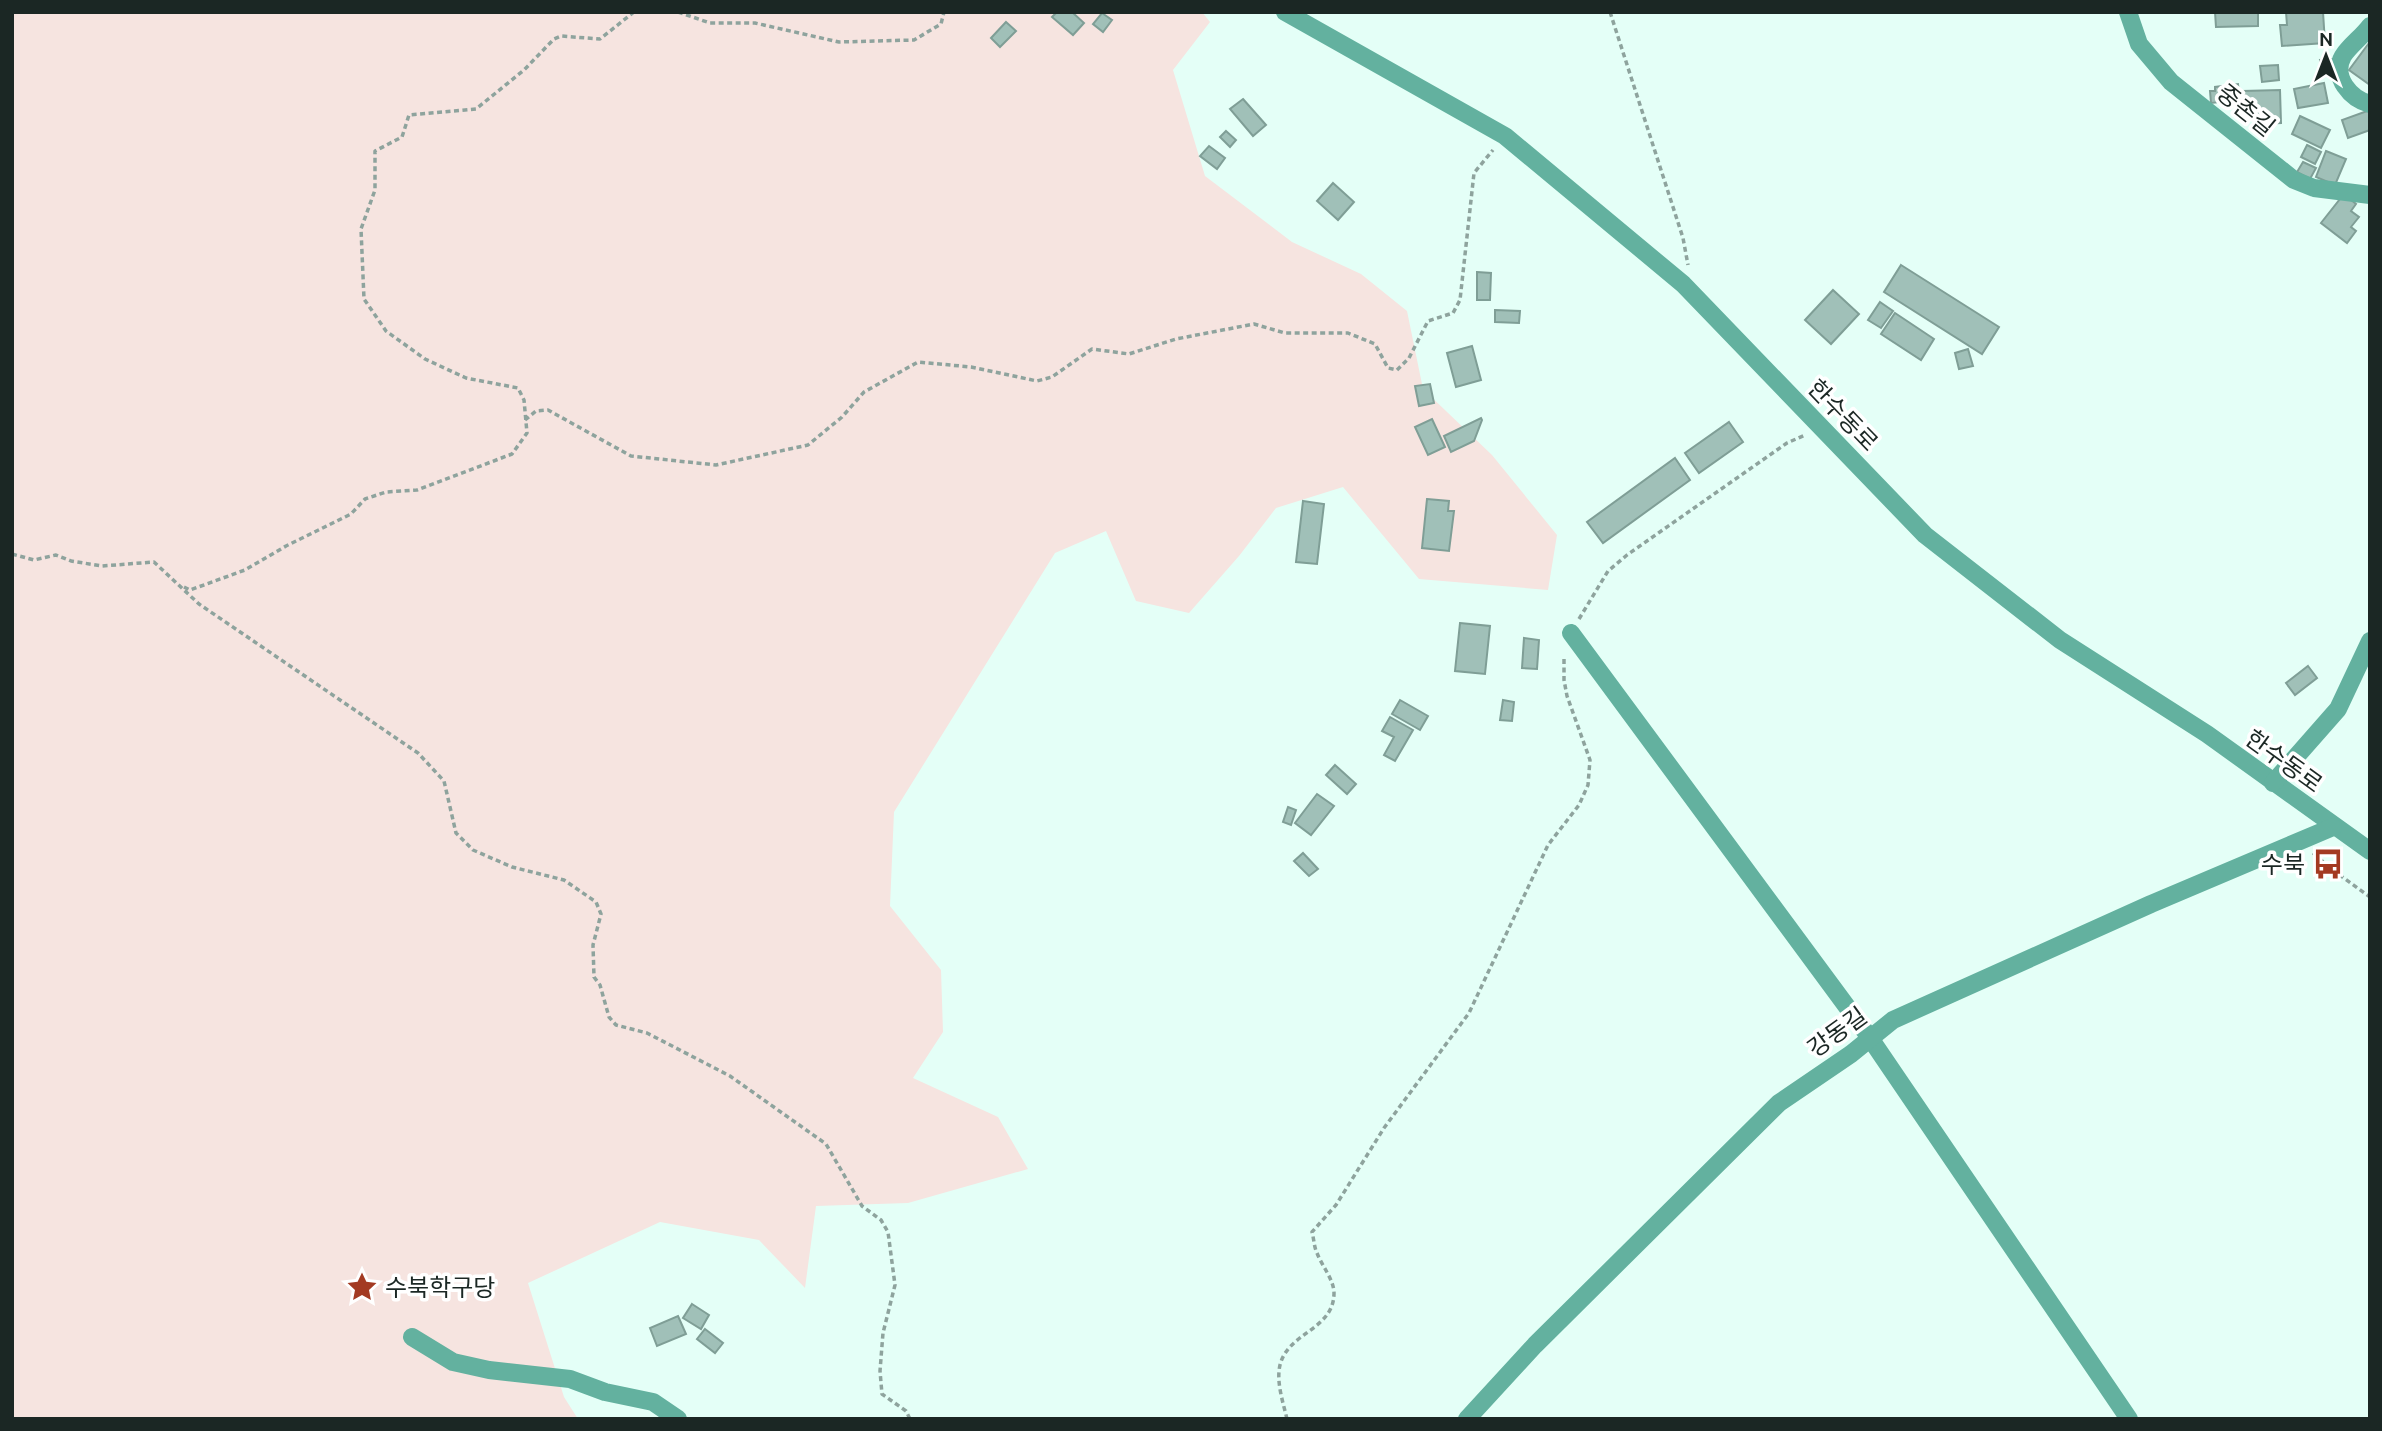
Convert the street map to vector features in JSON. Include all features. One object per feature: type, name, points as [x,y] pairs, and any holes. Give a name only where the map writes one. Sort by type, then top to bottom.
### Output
[{"type":"street","name":"한수동로","points":[[1285,12],[1507,137],[1693,295],[1925,536],[2060,640],[2207,734],[2370,851]]},
{"type":"street","name":"중촌길","points":[[2128,12],[2139,44],[2171,82],[2294,180],[2314,188],[2370,195]]},
{"type":"street","points":[[2370,26],[2342,58],[2341,75],[2346,90],[2361,102],[2370,104]]},
{"type":"street","points":[[1571,633],[1871,1038],[2129,1419]]},
{"type":"street","points":[[2273,783],[2338,709],[2370,641]]},
{"type":"street","name":"강동길","points":[[1467,1419],[1535,1345],[1779,1103],[1894,1020],[2151,904],[2333,827]]},
{"type":"street","points":[[412,1337],[453,1362],[489,1370],[570,1379],[605,1392],[653,1402],[678,1419]]},
{"type":"path","points":[[179,584],[190,590],[245,570],[286,545],[351,514],[365,499],[386,492],[417,491],[512,454],[527,433],[524,400],[518,388],[466,377],[425,359],[386,331],[364,299],[361,229],[375,190],[375,151],[402,136],[409,115],[476,108],[524,70],[554,39],[561,36],[600,39],[634,12]]},
{"type":"path","points":[[678,12],[710,23],[755,23],[839,42],[914,40],[941,24],[944,12]]},
{"type":"path","points":[[1610,12],[1683,238],[1693,295]]},
{"type":"path","points":[[525,420],[536,411],[548,410],[631,456],[716,465],[808,445],[842,417],[864,392],[918,362],[971,367],[1037,381],[1052,377],[1093,349],[1129,354],[1176,339],[1254,324],[1285,333],[1348,333],[1375,344],[1388,368],[1397,370],[1409,358],[1429,321],[1453,313],[1461,300],[1474,173],[1507,137]]},
{"type":"path","points":[[1287,1419],[1279,1371],[1285,1353],[1323,1321],[1333,1303],[1335,1290],[1316,1252],[1312,1232],[1336,1205],[1384,1128],[1469,1013],[1548,845],[1579,805],[1588,785],[1590,760],[1564,680],[1564,657],[1571,633],[1608,571],[1627,555],[1787,443],[1822,428]]},
{"type":"path","points":[[12,554],[34,560],[56,555],[71,561],[102,566],[154,562],[199,604],[418,753],[444,780],[456,833],[473,850],[512,867],[564,880],[596,902],[601,914],[593,945],[593,977],[600,985],[609,1017],[617,1025],[647,1033],[730,1076],[826,1144],[862,1206],[881,1220],[888,1232],[895,1285],[883,1333],[880,1371],[882,1394],[906,1411],[910,1419]]},
{"type":"path","points":[[2300,841],[2329,868],[2370,897]]},
{"type":"shaded area","points":[[12,12],[1202,12],[1210,22],[1173,70],[1205,176],[1292,242],[1361,274],[1407,311],[1423,389],[1492,455],[1557,535],[1548,590],[1419,579],[1343,487],[1276,508],[1239,556],[1189,613],[1136,601],[1106,531],[1055,553],[894,812],[890,906],[941,970],[943,1032],[913,1078],[998,1117],[1028,1169],[908,1203],[816,1206],[805,1288],[759,1240],[660,1222],[528,1283],[564,1397],[578,1419],[12,1419]]},
{"type":"building","points":[[1057,12],[1072,12],[1084,23],[1073,35],[1052,17]]},
{"type":"building","points":[[2215,12],[2258,12],[2258,26],[2216,27]]},
{"type":"building","points":[[2286,12],[2323,12],[2325,43],[2282,46],[2280,25],[2287,25]]},
{"type":"building","points":[[1102,13],[1112,20],[1103,32],[1093,24]]},
{"type":"building","points":[[1006,22],[1016,31],[1000,47],[991,38]]},
{"type":"building","points":[[2370,44],[2370,85],[2349,70]]},
{"type":"building","points":[[2333,59],[2334,76],[2322,76],[2320,60]]},
{"type":"building","points":[[2278,65],[2279,80],[2262,82],[2260,66]]},
{"type":"building","points":[[2324,83],[2328,103],[2298,108],[2294,89]]},
{"type":"building","points":[[2238,84],[2240,100],[2211,103],[2210,91],[2215,91],[2215,87]]},
{"type":"building","points":[[2280,90],[2281,123],[2261,124],[2261,118],[2243,118],[2243,91]]},
{"type":"building","points":[[1243,99],[1266,125],[1253,136],[1230,109]]},
{"type":"building","points":[[2370,110],[2370,130],[2348,138],[2342,120]]},
{"type":"building","points":[[2300,116],[2330,130],[2321,148],[2292,134]]},
{"type":"building","points":[[1226,131],[1236,140],[1230,147],[1220,137]]},
{"type":"building","points":[[2307,145],[2321,152],[2315,164],[2301,157]]},
{"type":"building","points":[[1209,146],[1225,158],[1217,169],[1200,156]]},
{"type":"building","points":[[2326,151],[2346,159],[2335,185],[2316,177]]},
{"type":"building","points":[[2303,162],[2316,168],[2310,179],[2297,172]]},
{"type":"building","points":[[1333,183],[1354,202],[1338,220],[1317,201]]},
{"type":"building","points":[[2344,194],[2356,204],[2351,211],[2359,217],[2351,227],[2356,231],[2347,243],[2321,223]]},
{"type":"building","points":[[1901,265],[1999,327],[1982,354],[1884,292]]},
{"type":"building","points":[[1477,272],[1491,273],[1490,300],[1477,300]]},
{"type":"building","points":[[1833,290],[1859,314],[1831,344],[1805,320]]},
{"type":"building","points":[[1880,302],[1893,311],[1881,328],[1868,320]]},
{"type":"building","points":[[1495,310],[1520,311],[1519,323],[1495,322]]},
{"type":"building","points":[[1895,313],[1934,339],[1921,360],[1881,334]]},
{"type":"building","points":[[1472,346],[1481,380],[1456,387],[1447,353]]},
{"type":"building","points":[[1968,349],[1973,366],[1959,369],[1955,353]]},
{"type":"building","points":[[1430,384],[1434,403],[1419,406],[1415,386]]},
{"type":"building","points":[[1481,418],[1474,441],[1451,452],[1444,436]]},
{"type":"building","points":[[1432,419],[1445,447],[1428,455],[1415,427]]},
{"type":"building","points":[[1729,422],[1743,442],[1699,473],[1685,453]]},
{"type":"building","points":[[1675,458],[1690,480],[1603,543],[1587,522]]},
{"type":"building","points":[[1427,499],[1449,501],[1448,511],[1454,511],[1449,551],[1422,548]]},
{"type":"building","points":[[1303,501],[1324,504],[1317,564],[1296,562]]},
{"type":"building","points":[[1460,623],[1490,626],[1485,674],[1455,671]]},
{"type":"building","points":[[1524,638],[1539,640],[1537,669],[1522,668]]},
{"type":"building","points":[[2308,666],[2317,678],[2295,695],[2286,683]]},
{"type":"building","points":[[1400,700],[1428,716],[1420,730],[1392,714]]},
{"type":"building","points":[[1503,700],[1514,702],[1512,721],[1500,720]]},
{"type":"building","points":[[1390,717],[1413,730],[1395,761],[1384,755],[1394,737],[1382,731]]},
{"type":"building","points":[[1335,765],[1356,784],[1347,794],[1326,775]]},
{"type":"building","points":[[1317,794],[1334,806],[1311,835],[1295,823]]},
{"type":"building","points":[[1288,807],[1296,810],[1291,825],[1283,822]]},
{"type":"building","points":[[1303,853],[1318,869],[1309,876],[1294,861]]},
{"type":"building","points":[[692,1304],[709,1315],[701,1329],[683,1318]]},
{"type":"building","points":[[678,1316],[686,1334],[657,1346],[650,1328]]},
{"type":"building","points":[[705,1329],[723,1343],[715,1353],[697,1339]]},
{"type":"place","name":"수북","points":[[2328,864]]},
{"type":"place","name":"수북학구당","points":[[362,1287]]}]
